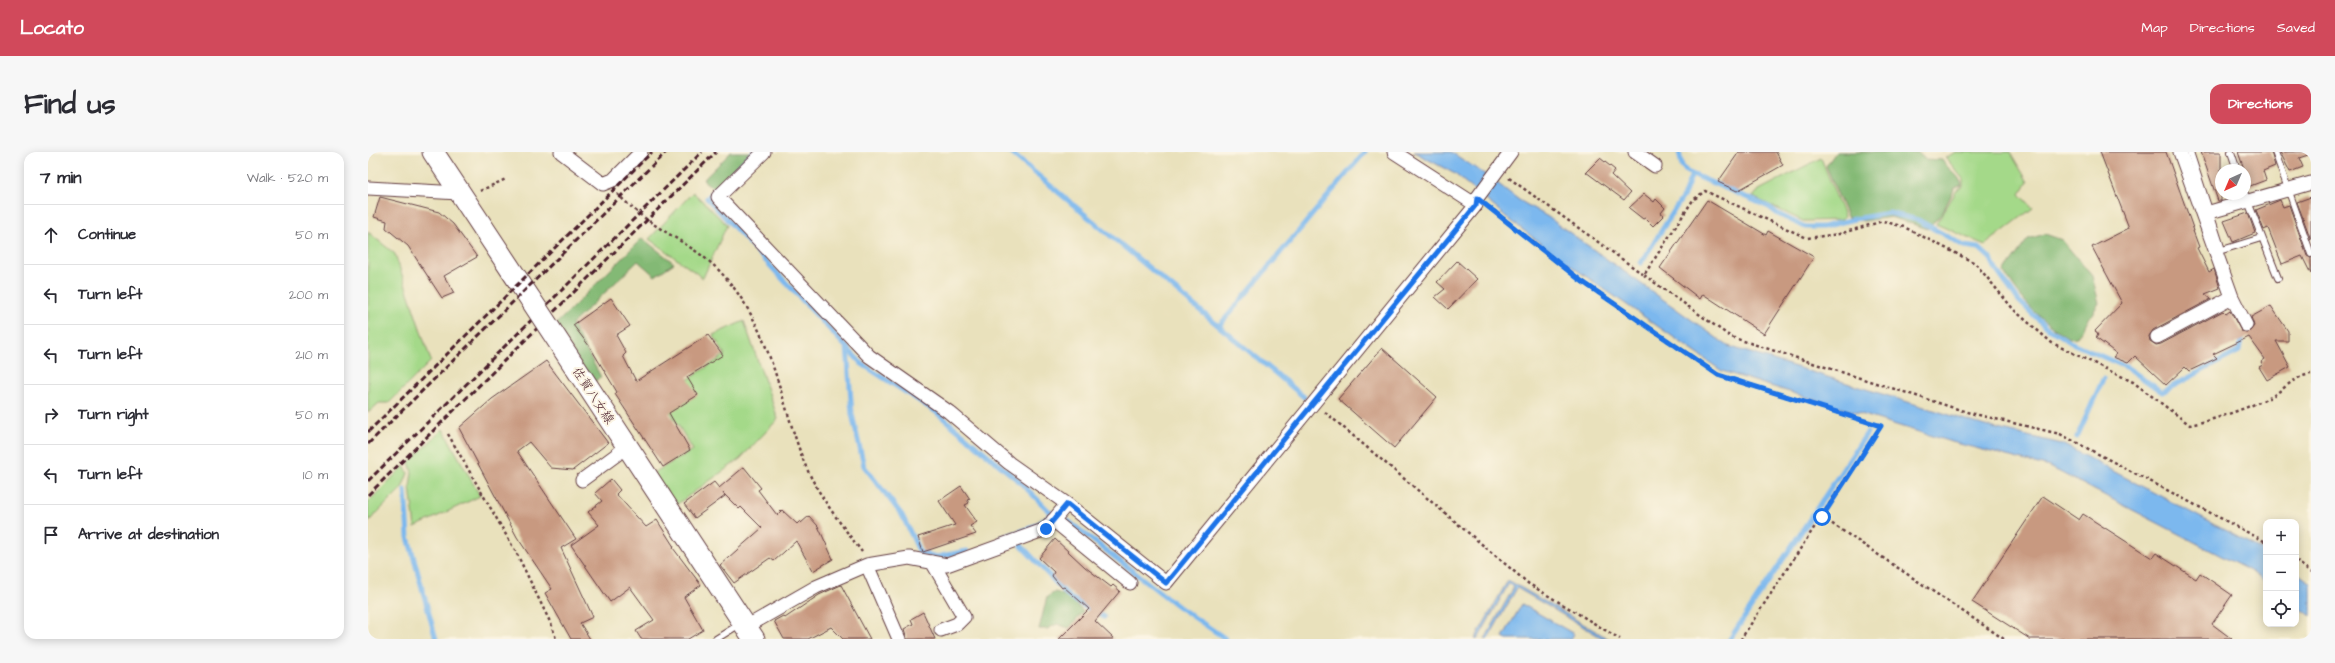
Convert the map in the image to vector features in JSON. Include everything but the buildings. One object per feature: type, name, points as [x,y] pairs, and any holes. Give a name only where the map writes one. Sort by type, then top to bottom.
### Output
[{"type":"main road","name":"佐賀八女線","points":[[432,152],[582,376],[748,630]]},
{"type":"street","points":[[561,152],[603,184],[613,180],[641,152]]},
{"type":"street","points":[[764,152],[718,197],[869,356],[949,412],[1009,463],[1067,504],[1166,583],[1476,202],[1498,169],[1512,152]]},
{"type":"street","points":[[1394,152],[1476,202]]},
{"type":"street","points":[[1635,152],[1656,166]]},
{"type":"street","points":[[2180,152],[2219,251],[2232,297],[2246,325]]},
{"type":"street","points":[[2251,197],[2311,183]]},
{"type":"street","points":[[368,188],[461,196]]},
{"type":"street","points":[[2210,212],[2241,200]]},
{"type":"street","points":[[2157,336],[2232,297]]},
{"type":"street","points":[[582,480],[627,447]]},
{"type":"street","points":[[748,630],[816,588],[867,565],[908,558],[947,564],[1046,529],[1067,504]]},
{"type":"street","points":[[1053,520],[1130,583]]},
{"type":"street","points":[[932,562],[964,617],[957,624],[941,630]]},
{"type":"street","points":[[867,565],[899,639]]},
{"type":"lane","points":[[2190,152],[2210,212],[2219,251],[2262,238]]},
{"type":"lane","points":[[2231,152],[2235,164]]},
{"type":"lane","points":[[2275,152],[2311,254]]},
{"type":"lane","points":[[2247,200],[2278,278]]},
{"type":"lane","points":[[716,639],[748,630]]},
{"type":"path","points":[[1498,169],[1731,337],[1970,413],[2060,434],[2263,540]]},
{"type":"path","points":[[461,196],[506,179]]},
{"type":"path","points":[[603,184],[642,216],[701,253],[730,283],[754,318],[776,371],[802,455],[827,506],[865,556],[867,565]]},
{"type":"path","points":[[1644,275],[1692,200],[1705,191],[1806,238],[1839,234],[1883,221],[1904,227],[1975,263],[2014,310],[2052,343],[2133,382],[2190,425],[2214,420],[2270,397],[2301,375],[2311,374]]},
{"type":"path","points":[[1476,202],[1580,280],[1718,375],[1881,426],[1741,639]]},
{"type":"path","points":[[1314,402],[1529,584],[1620,639]]},
{"type":"path","points":[[448,434],[517,554],[556,639]]},
{"type":"path","points":[[1822,517],[2004,639]]},
{"type":"path","points":[[2299,563],[2311,572]]},
{"type":"green space","points":[[731,152],[750,152],[713,188],[703,180]]},
{"type":"green space","points":[[1836,152],[1917,152],[1925,159],[1942,160],[1958,177],[1962,185],[1955,188],[1942,213],[1928,229],[1891,217],[1864,221],[1847,217],[1826,166]]},
{"type":"green space","points":[[1955,152],[2010,152],[2028,182],[2020,194],[2033,208],[1985,245],[1936,224],[1957,190],[1963,186],[1963,179],[1946,158]]},
{"type":"green space","points":[[1821,158],[1844,216],[1841,220],[1803,221],[1753,197],[1759,190]]},
{"type":"green space","points":[[693,192],[727,225],[703,278],[649,239]]},
{"type":"green space","points":[[368,232],[395,254],[431,361],[389,403],[379,403],[368,413]]},
{"type":"green space","points":[[2045,234],[2062,240],[2092,276],[2099,303],[2077,337],[2069,338],[2032,310],[2004,272],[2028,239]]},
{"type":"green space","points":[[642,238],[674,263],[655,276],[638,261],[572,324],[601,377],[592,384],[556,324]]},
{"type":"green space","points":[[744,321],[778,419],[740,459],[676,505],[653,473],[693,450],[659,393],[672,390],[725,355],[713,335]]},
{"type":"green space","points":[[443,429],[480,496],[415,527],[410,487],[412,472],[409,462]]},
{"type":"green space","points":[[404,466],[408,473],[402,488],[368,522],[368,502]]},
{"type":"green space","points":[[1055,592],[1070,600],[1083,612],[1069,628],[1057,624],[1047,629],[1039,629],[1047,597]]},
{"type":"water","points":[[1414,152],[1451,152],[1492,179],[1519,200],[1548,217],[1728,346],[1985,426],[2062,444],[2263,550],[2263,581],[2252,572],[2050,467],[1948,441],[1722,371],[1561,259],[1510,220],[1455,174]]},
{"type":"water","points":[[2299,574],[2311,583],[2311,616],[2299,607]]},
{"type":"water","points":[[1508,580],[1609,639],[1604,639],[1517,588],[1488,639],[1485,639],[1514,587],[1509,583],[1478,639],[1475,639]]},
{"type":"water","points":[[1522,604],[1574,634],[1571,639],[1507,639],[1503,637]]},
{"type":"waterway","points":[[754,152],[707,198],[862,364],[936,412],[1020,482],[1051,513],[1034,526],[1001,538]]},
{"type":"waterway","points":[[1010,152],[1304,397]]},
{"type":"waterway","points":[[1219,326],[1365,152]]},
{"type":"waterway","points":[[1679,152],[1682,166],[1687,172],[1769,207],[1778,214],[1805,227],[1823,227],[1854,219],[1889,213],[1918,220],[1964,246],[1979,248],[1991,259],[1996,270],[2019,301],[2046,327],[2070,342],[2128,368],[2162,392],[2239,351],[2242,335]]},
{"type":"waterway","points":[[1641,263],[1684,195],[1692,174]]},
{"type":"waterway","points":[[847,347],[852,414],[864,466],[902,515],[920,553],[937,557],[967,551]]},
{"type":"waterway","points":[[2077,437],[2103,379]]},
{"type":"waterway","points":[[1730,639],[1867,433]]},
{"type":"waterway","points":[[405,490],[408,537],[436,639]]},
{"type":"waterway","points":[[1068,521],[1179,607],[1226,639]]},
{"type":"waterway","points":[[1020,544],[1070,598],[1104,617]]},
{"type":"railway","points":[[368,432],[652,152]]},
{"type":"railway","points":[[368,444],[666,152]]},
{"type":"railway","points":[[368,481],[702,152]]},
{"type":"railway","points":[[368,495],[716,152]]},
{"type":"route","points":[[1046,529],[1067,504],[1166,583],[1476,205],[1477,198],[1580,280],[1718,375],[1881,426],[1822,517]]}]
